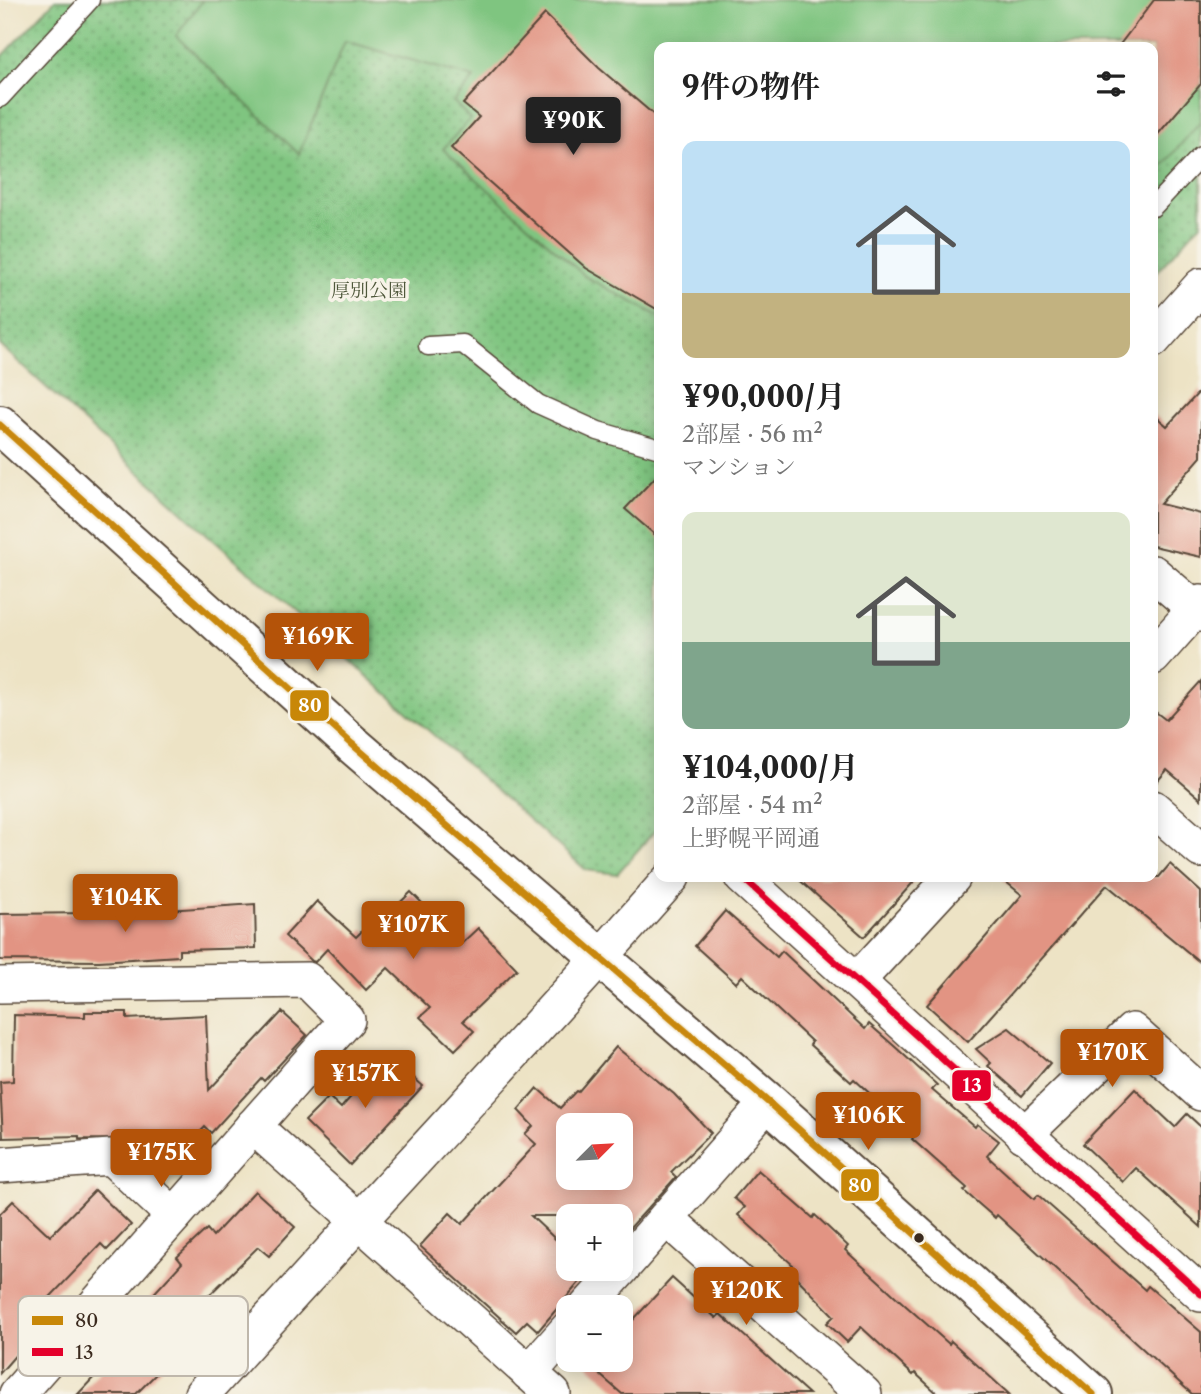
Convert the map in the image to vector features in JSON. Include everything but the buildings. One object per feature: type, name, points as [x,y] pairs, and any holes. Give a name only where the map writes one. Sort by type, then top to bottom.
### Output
[{"type":"street","points":[[1158,334],[1201,286]]},
{"type":"street","points":[[0,425],[352,744],[768,1102],[1093,1394]]},
{"type":"street","points":[[1158,577],[1199,609],[1158,652]]},
{"type":"street","points":[[1158,812],[1201,850]]},
{"type":"street","points":[[248,1352],[358,1219],[600,960],[668,882]]},
{"type":"street","points":[[747,882],[1201,1294]]},
{"type":"street","points":[[856,981],[948,882]]},
{"type":"street","points":[[0,985],[307,980],[347,1020],[103,1296]]},
{"type":"street","points":[[1024,1135],[1132,1031],[1201,1093]]},
{"type":"street","points":[[633,1255],[768,1102]]},
{"type":"street","points":[[253,1126],[541,1384],[556,1354]]},
{"type":"street","points":[[0,1165],[111,1157],[174,1216]]},
{"type":"street","points":[[666,1218],[864,1394]]},
{"type":"street","points":[[598,1295],[610,1281]]},
{"type":"street","points":[[17,1394],[33,1376]]},
{"type":"lane","points":[[0,98],[90,0]]},
{"type":"lane","points":[[1158,202],[1201,156]]},
{"type":"lane","points":[[428,346],[463,344],[538,404],[598,431],[654,447]]},
{"type":"green space","name":"厚別公園","points":[[55,0],[1201,0],[1201,223],[1158,270],[1158,42],[654,42],[654,832],[617,874],[586,870],[200,528],[0,345],[0,59]]},
{"type":"green space","points":[[203,0],[1201,0],[1201,121],[1158,171],[1158,42],[654,42],[654,314],[586,277],[443,149],[470,119],[454,102],[474,78],[345,41],[299,154],[176,36]]},
{"type":"transit line","name":"80","points":[[0,425],[352,744],[768,1102],[1093,1394]]},
{"type":"transit line","name":"13","points":[[748,882],[1201,1294]]}]
